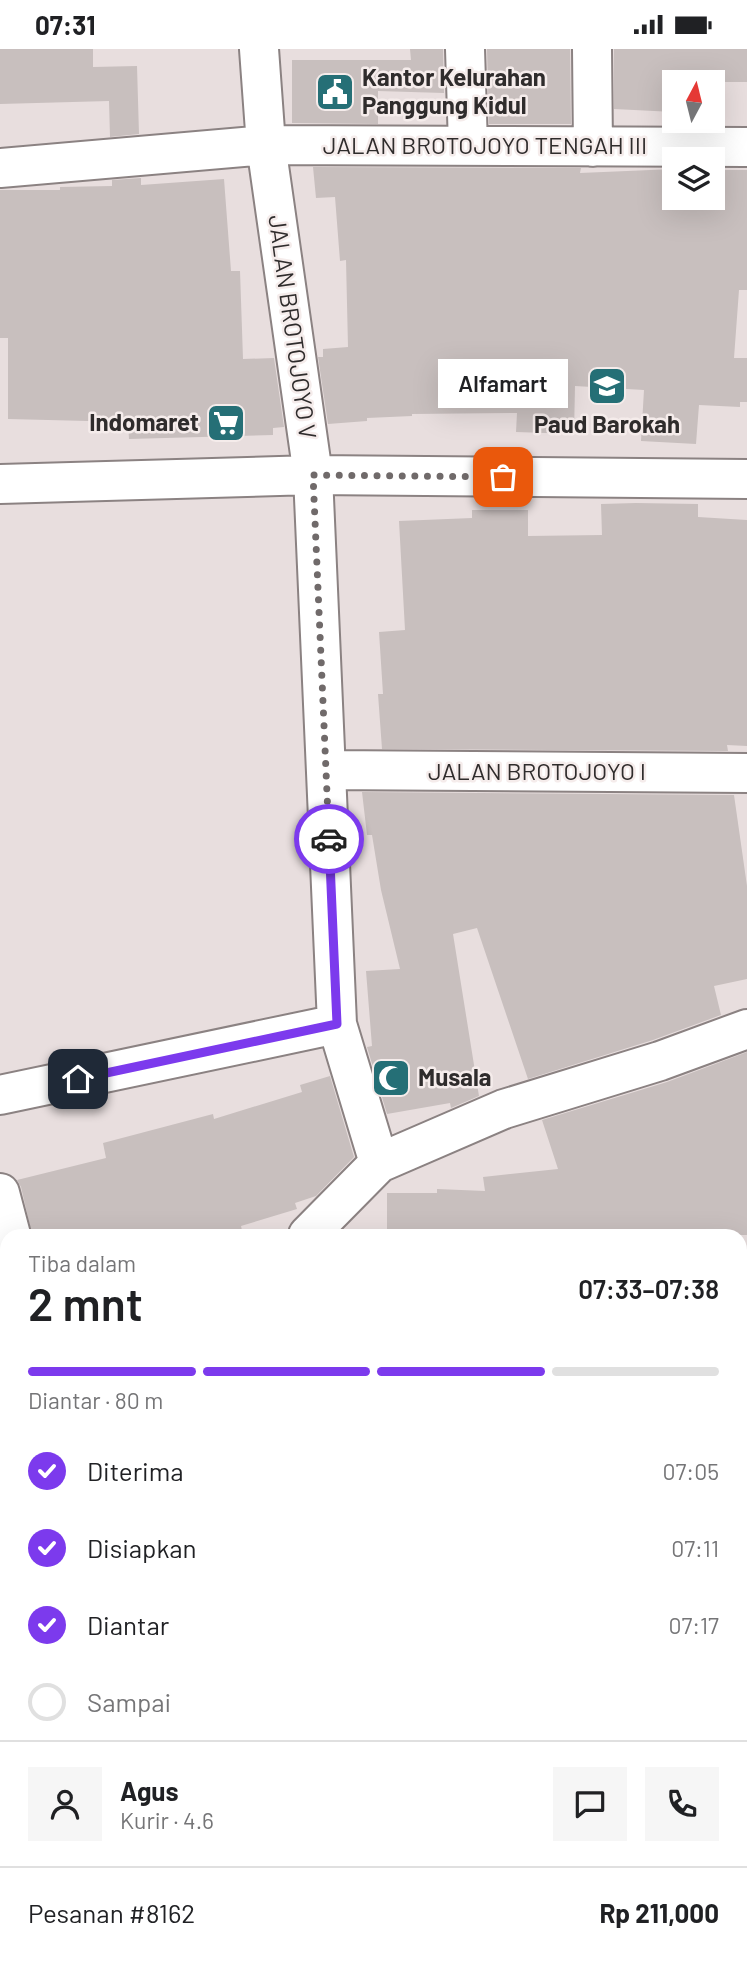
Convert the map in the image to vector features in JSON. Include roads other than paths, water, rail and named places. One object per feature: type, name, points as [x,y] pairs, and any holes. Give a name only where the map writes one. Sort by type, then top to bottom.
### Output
[{"type":"street","name":"JALAN BROTOJOYO V","points":[[259,49],[266,145],[313,475],[337,1024],[379,1163]]},
{"type":"street","points":[[466,49],[468,146]]},
{"type":"street","points":[[592,49],[593,147]]},
{"type":"street","name":"JALAN BROTOJOYO TENGAH III","points":[[0,168],[266,145],[747,147]]},
{"type":"street","points":[[0,484],[313,475],[747,479]]},
{"type":"street","name":"JALAN BROTOJOYO I","points":[[326,770],[747,773]]},
{"type":"street","points":[[0,1095],[337,1024]]},
{"type":"street","points":[[314,1229],[379,1163],[504,1109],[660,1061],[747,1029]]},
{"type":"street","points":[[0,1193],[9,1229]]},
{"type":"place","name":"Kantor Kelurahan Panggung Kidul","points":[[335,92]]},
{"type":"place","name":"Paud Barokah","points":[[607,386]]},
{"type":"place","name":"Indomaret","points":[[226,423]]},
{"type":"place","name":"Alfamart","points":[[503,477]]},
{"type":"place","name":"Musala","points":[[391,1078]]}]
